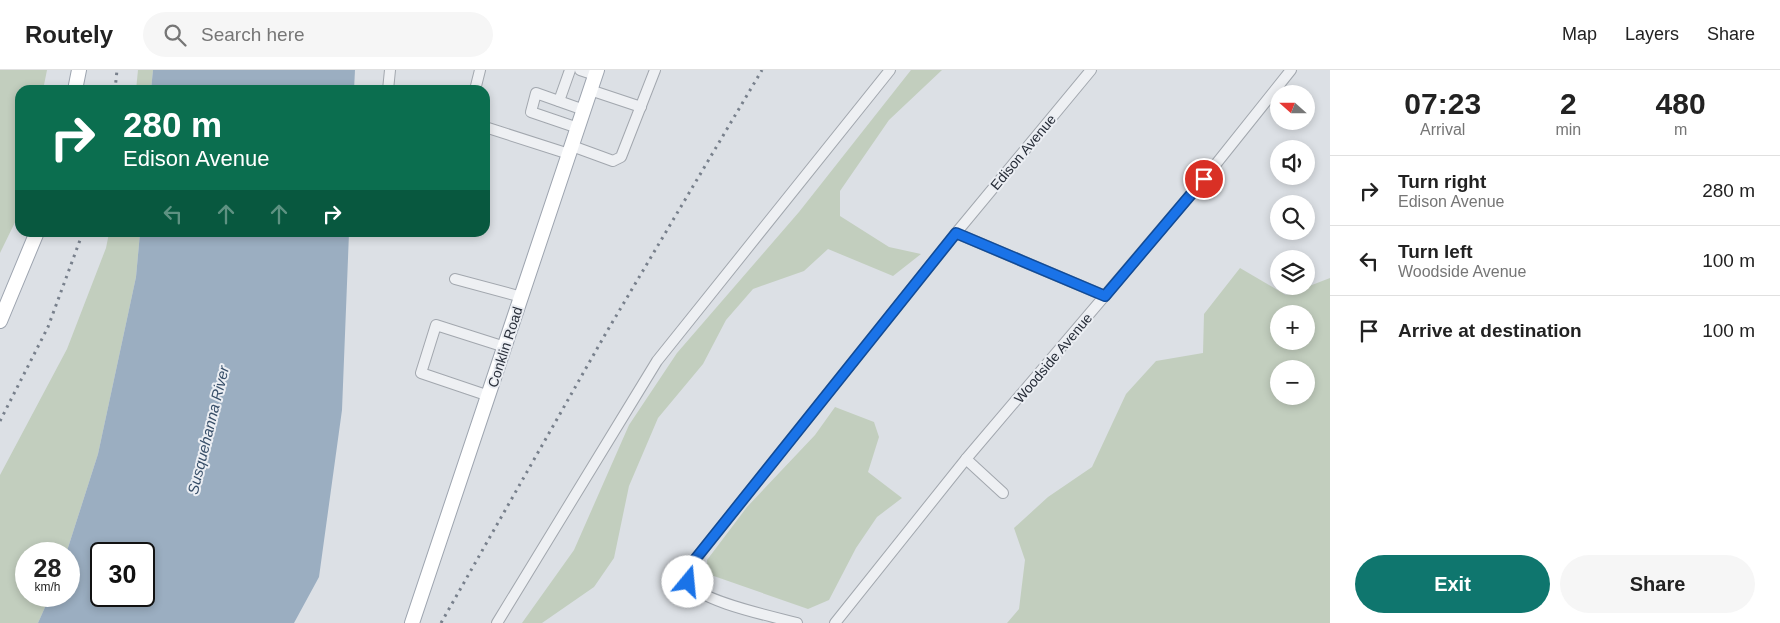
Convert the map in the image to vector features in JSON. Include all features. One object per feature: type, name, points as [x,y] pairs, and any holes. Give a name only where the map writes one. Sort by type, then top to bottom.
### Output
[{"type":"main road","points":[[76,85],[79,70]]},
{"type":"main road","name":"Conklin Road","points":[[412,623],[596,72]]},
{"type":"main road","points":[[0,321],[35,237]]},
{"type":"street","points":[[388,85],[390,70]]},
{"type":"street","points":[[476,85],[480,70]]},
{"type":"street","points":[[559,101],[570,70]]},
{"type":"street","points":[[580,70],[596,72]]},
{"type":"street","points":[[490,128],[613,161],[621,157],[655,70]]},
{"type":"street","points":[[497,623],[658,361],[890,70]]},
{"type":"street","name":"Edison Avenue","points":[[797,623],[710,598],[695,589],[688,582],[687,576],[693,562],[956,233],[1091,70]]},
{"type":"street","name":"Woodside Avenue","points":[[835,623],[966,459],[1204,179],[1291,70]]},
{"type":"street","points":[[590,90],[641,107]]},
{"type":"street","points":[[578,128],[531,112],[536,93],[584,110]]},
{"type":"street","points":[[956,233],[1105,296]]},
{"type":"street","points":[[455,279],[522,297]]},
{"type":"street","points":[[489,396],[421,372],[436,325],[505,346]]},
{"type":"street","points":[[966,459],[1003,493]]},
{"type":"green space","points":[[0,70],[47,70],[44,85],[15,85],[15,222],[0,253]]},
{"type":"green space","points":[[138,70],[153,70],[152,85],[136,85]]},
{"type":"green space","points":[[911,70],[942,70],[889,120],[840,191],[840,216],[889,247],[921,254],[893,276],[828,249],[804,271],[753,289],[726,320],[703,364],[658,418],[629,486],[614,558],[594,587],[542,623],[522,623],[574,550],[629,425],[677,353],[799,212]]},
{"type":"green space","points":[[108,237],[140,237],[136,277],[98,454],[70,542],[15,542],[15,607],[45,607],[38,623],[0,623],[0,475],[67,349],[106,248]]},
{"type":"green space","points":[[1240,268],[1270,286],[1270,295],[1315,295],[1315,284],[1330,278],[1330,623],[1007,623],[1019,609],[1025,560],[1014,528],[1048,497],[1092,467],[1126,394],[1156,361],[1203,353],[1204,314]]},
{"type":"green space","points":[[835,407],[874,422],[879,437],[868,472],[902,498],[877,517],[856,548],[829,600],[808,609],[708,574],[707,560],[747,507],[815,435]]},
{"type":"water","points":[[153,70],[355,70],[354,85],[152,85]]},
{"type":"water","name":"Susquehanna River","points":[[140,237],[349,237],[342,410],[319,577],[294,623],[38,623],[45,607],[80,607],[80,542],[70,542],[98,454],[136,277]]},
{"type":"railway","points":[[116,85],[117,70]]},
{"type":"railway","points":[[441,623],[606,333],[762,70]]},
{"type":"railway","points":[[0,421],[48,327],[81,237]]},
{"type":"route","points":[[688,582],[687,576],[693,562],[956,233],[992,250],[1105,296],[1204,179]]}]
